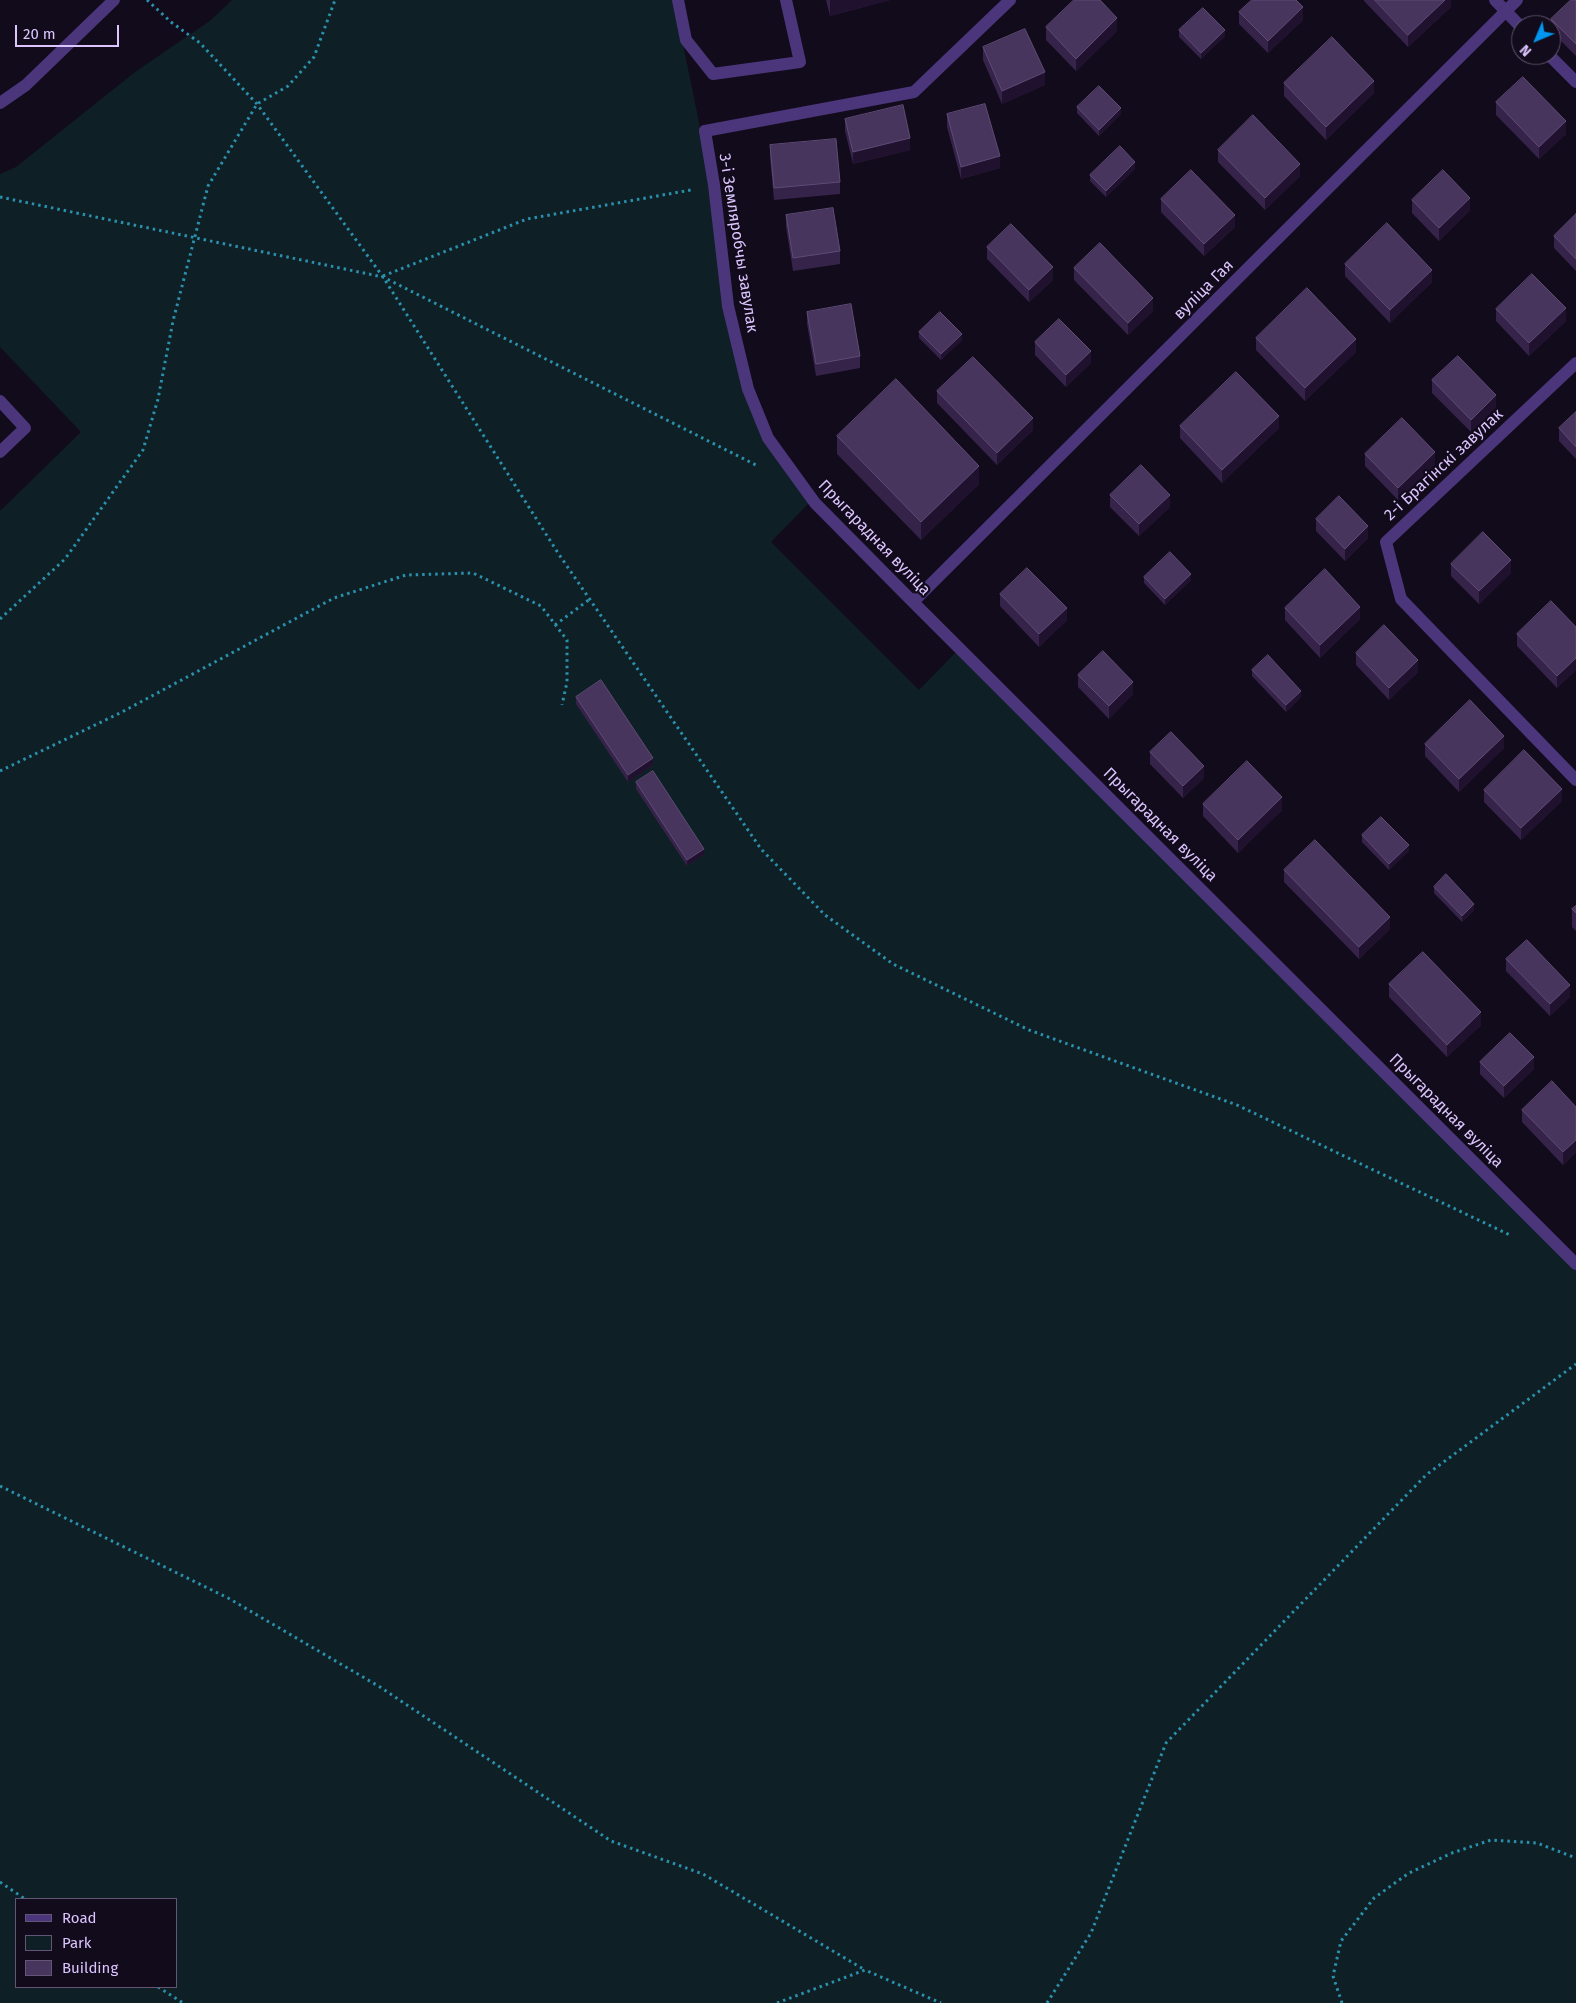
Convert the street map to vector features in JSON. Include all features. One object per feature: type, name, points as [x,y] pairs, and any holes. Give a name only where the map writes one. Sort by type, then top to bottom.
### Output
[{"type":"street","points":[[0,103],[26,85],[114,0]]},
{"type":"street","points":[[678,0],[686,40],[713,74],[800,62],[786,0]]},
{"type":"street","name":"3-і Земляробчы завулак","points":[[748,388],[728,306],[714,185],[705,131],[914,92],[1010,0]]},
{"type":"street","points":[[1494,0],[1511,16]]},
{"type":"street","name":"вуліца Гая","points":[[913,602],[1517,0]]},
{"type":"street","points":[[1559,65],[1576,82]]},
{"type":"street","name":"2-і Брагінскі завулак","points":[[1576,363],[1386,542],[1401,600],[1576,780]]},
{"type":"street","name":"Прыгарадная вуліца","points":[[748,388],[768,438],[803,489],[815,503],[1576,1264]]},
{"type":"street","points":[[0,402],[25,428],[0,452]]},
{"type":"path","points":[[147,0],[171,22],[200,44],[257,104],[383,277],[558,552],[760,849],[825,915],[893,964],[1029,1030],[1237,1105],[1514,1237]]},
{"type":"path","points":[[0,619],[65,559],[143,450],[158,399],[173,321],[208,186],[257,104],[288,86],[314,57],[336,0]]},
{"type":"path","points":[[383,277],[527,219],[714,185]]},
{"type":"path","points":[[0,197],[383,277],[759,466]]},
{"type":"path","points":[[0,771],[122,712],[334,598],[406,575],[473,573],[540,606],[567,640],[568,682],[562,705]]},
{"type":"path","points":[[555,624],[590,599]]},
{"type":"path","points":[[1047,2003],[1091,1933],[1166,1743],[1426,1475],[1576,1364]]},
{"type":"path","points":[[0,1486],[228,1598],[380,1686],[611,1841],[703,1874],[865,1970],[941,2003]]},
{"type":"path","points":[[1342,2003],[1333,1976],[1341,1941],[1374,1898],[1409,1873],[1452,1854],[1491,1840],[1538,1843],[1576,1858]]},
{"type":"path","points":[[0,1882],[24,1898]]},
{"type":"path","points":[[777,2003],[865,1970]]},
{"type":"path","points":[[160,1988],[183,2003]]},
{"type":"green space","points":[[232,0],[674,0],[701,132],[745,390],[810,502],[771,542],[919,690],[957,651],[1576,1270],[1576,2003],[0,2003],[0,511],[81,432],[0,347],[0,174],[16,167],[135,72],[211,20]]},
{"type":"building","points":[[1074,0],[1100,0],[1117,18],[1076,59],[1046,27]]},
{"type":"building","points":[[1252,0],[1296,0],[1303,7],[1268,41],[1239,12]]},
{"type":"building","points":[[1375,0],[1445,0],[1408,35]]},
{"type":"building","points":[[1571,0],[1576,0],[1576,44],[1561,29],[1561,15],[1555,15]]},
{"type":"building","points":[[1203,8],[1225,30],[1201,53],[1179,30]]},
{"type":"building","points":[[1025,29],[1045,72],[1002,91],[983,47]]},
{"type":"building","points":[[1332,37],[1374,81],[1326,127],[1284,83]]},
{"type":"building","points":[[1523,77],[1566,121],[1539,147],[1496,102]]},
{"type":"building","points":[[1099,86],[1121,108],[1099,130],[1077,107]]},
{"type":"building","points":[[985,104],[1000,156],[961,167],[947,114]]},
{"type":"building","points":[[903,105],[910,138],[853,152],[845,119]]},
{"type":"building","points":[[1253,115],[1300,164],[1265,198],[1218,150]]},
{"type":"building","points":[[836,139],[840,182],[774,188],[770,145]]},
{"type":"building","points":[[1120,146],[1135,162],[1106,191],[1090,175]]},
{"type":"building","points":[[1191,170],[1235,215],[1204,244],[1161,199]]},
{"type":"building","points":[[1443,170],[1470,198],[1439,228],[1412,200]]},
{"type":"building","points":[[833,208],[840,251],[793,258],[786,215]]},
{"type":"building","points":[[1576,214],[1576,259],[1554,236]]},
{"type":"building","points":[[1387,223],[1432,270],[1390,310],[1345,264]]},
{"type":"building","points":[[1011,224],[1053,267],[1029,290],[987,247]]},
{"type":"building","points":[[1100,243],[1153,298],[1128,323],[1074,268]]},
{"type":"building","points":[[1532,274],[1566,308],[1529,343],[1496,309]]},
{"type":"building","points":[[1307,288],[1356,339],[1305,388],[1256,338]]},
{"type":"building","points":[[851,304],[860,356],[816,364],[807,312]]},
{"type":"building","points":[[940,312],[962,334],[941,354],[919,332]]},
{"type":"building","points":[[1059,319],[1091,351],[1066,375],[1035,342]]},
{"type":"building","points":[[1458,356],[1496,395],[1471,420],[1432,380]]},
{"type":"building","points":[[973,357],[1033,418],[997,453],[937,391]]},
{"type":"building","points":[[1236,372],[1279,416],[1222,470],[1180,426]]},
{"type":"building","points":[[896,379],[979,466],[921,522],[837,436]]},
{"type":"building","points":[[1576,412],[1576,447],[1559,428]]},
{"type":"building","points":[[1402,418],[1435,452],[1398,488],[1365,454]]},
{"type":"building","points":[[1141,465],[1170,495],[1139,524],[1110,495]]},
{"type":"building","points":[[1339,496],[1368,526],[1345,549],[1316,519]]},
{"type":"building","points":[[1483,532],[1511,560],[1479,591],[1451,564]]},
{"type":"building","points":[[1170,552],[1191,574],[1165,599],[1144,577]]},
{"type":"building","points":[[1027,568],[1067,608],[1039,634],[1000,594]]},
{"type":"building","points":[[1325,569],[1360,607],[1320,645],[1285,608]]},
{"type":"building","points":[[1551,601],[1576,627],[1576,658],[1557,676],[1517,634]]},
{"type":"building","points":[[1384,625],[1418,660],[1389,688],[1356,653]]},
{"type":"building","points":[[1103,651],[1133,682],[1109,706],[1078,675]]},
{"type":"building","points":[[1268,655],[1301,691],[1286,705],[1252,670]]},
{"type":"building","points":[[601,680],[653,758],[628,775],[576,697]]},
{"type":"building","points":[[1470,700],[1504,736],[1459,779],[1425,744]]},
{"type":"building","points":[[1171,732],[1204,766],[1183,786],[1150,752]]},
{"type":"building","points":[[1524,750],[1562,789],[1521,828],[1484,790]]},
{"type":"building","points":[[1247,761],[1282,797],[1238,840],[1203,804]]},
{"type":"building","points":[[653,771],[704,849],[687,860],[636,782]]},
{"type":"building","points":[[1381,817],[1409,845],[1389,864],[1362,835]]},
{"type":"building","points":[[1315,840],[1390,917],[1359,947],[1284,870]]},
{"type":"building","points":[[1446,874],[1474,904],[1462,916],[1434,887]]},
{"type":"building","points":[[1527,940],[1570,985],[1550,1004],[1506,959]]},
{"type":"building","points":[[1423,952],[1481,1012],[1447,1045],[1389,984]]},
{"type":"building","points":[[1510,1033],[1534,1057],[1504,1086],[1480,1062]]},
{"type":"building","points":[[1552,1081],[1576,1107],[1576,1140],[1563,1152],[1522,1110]]}]
